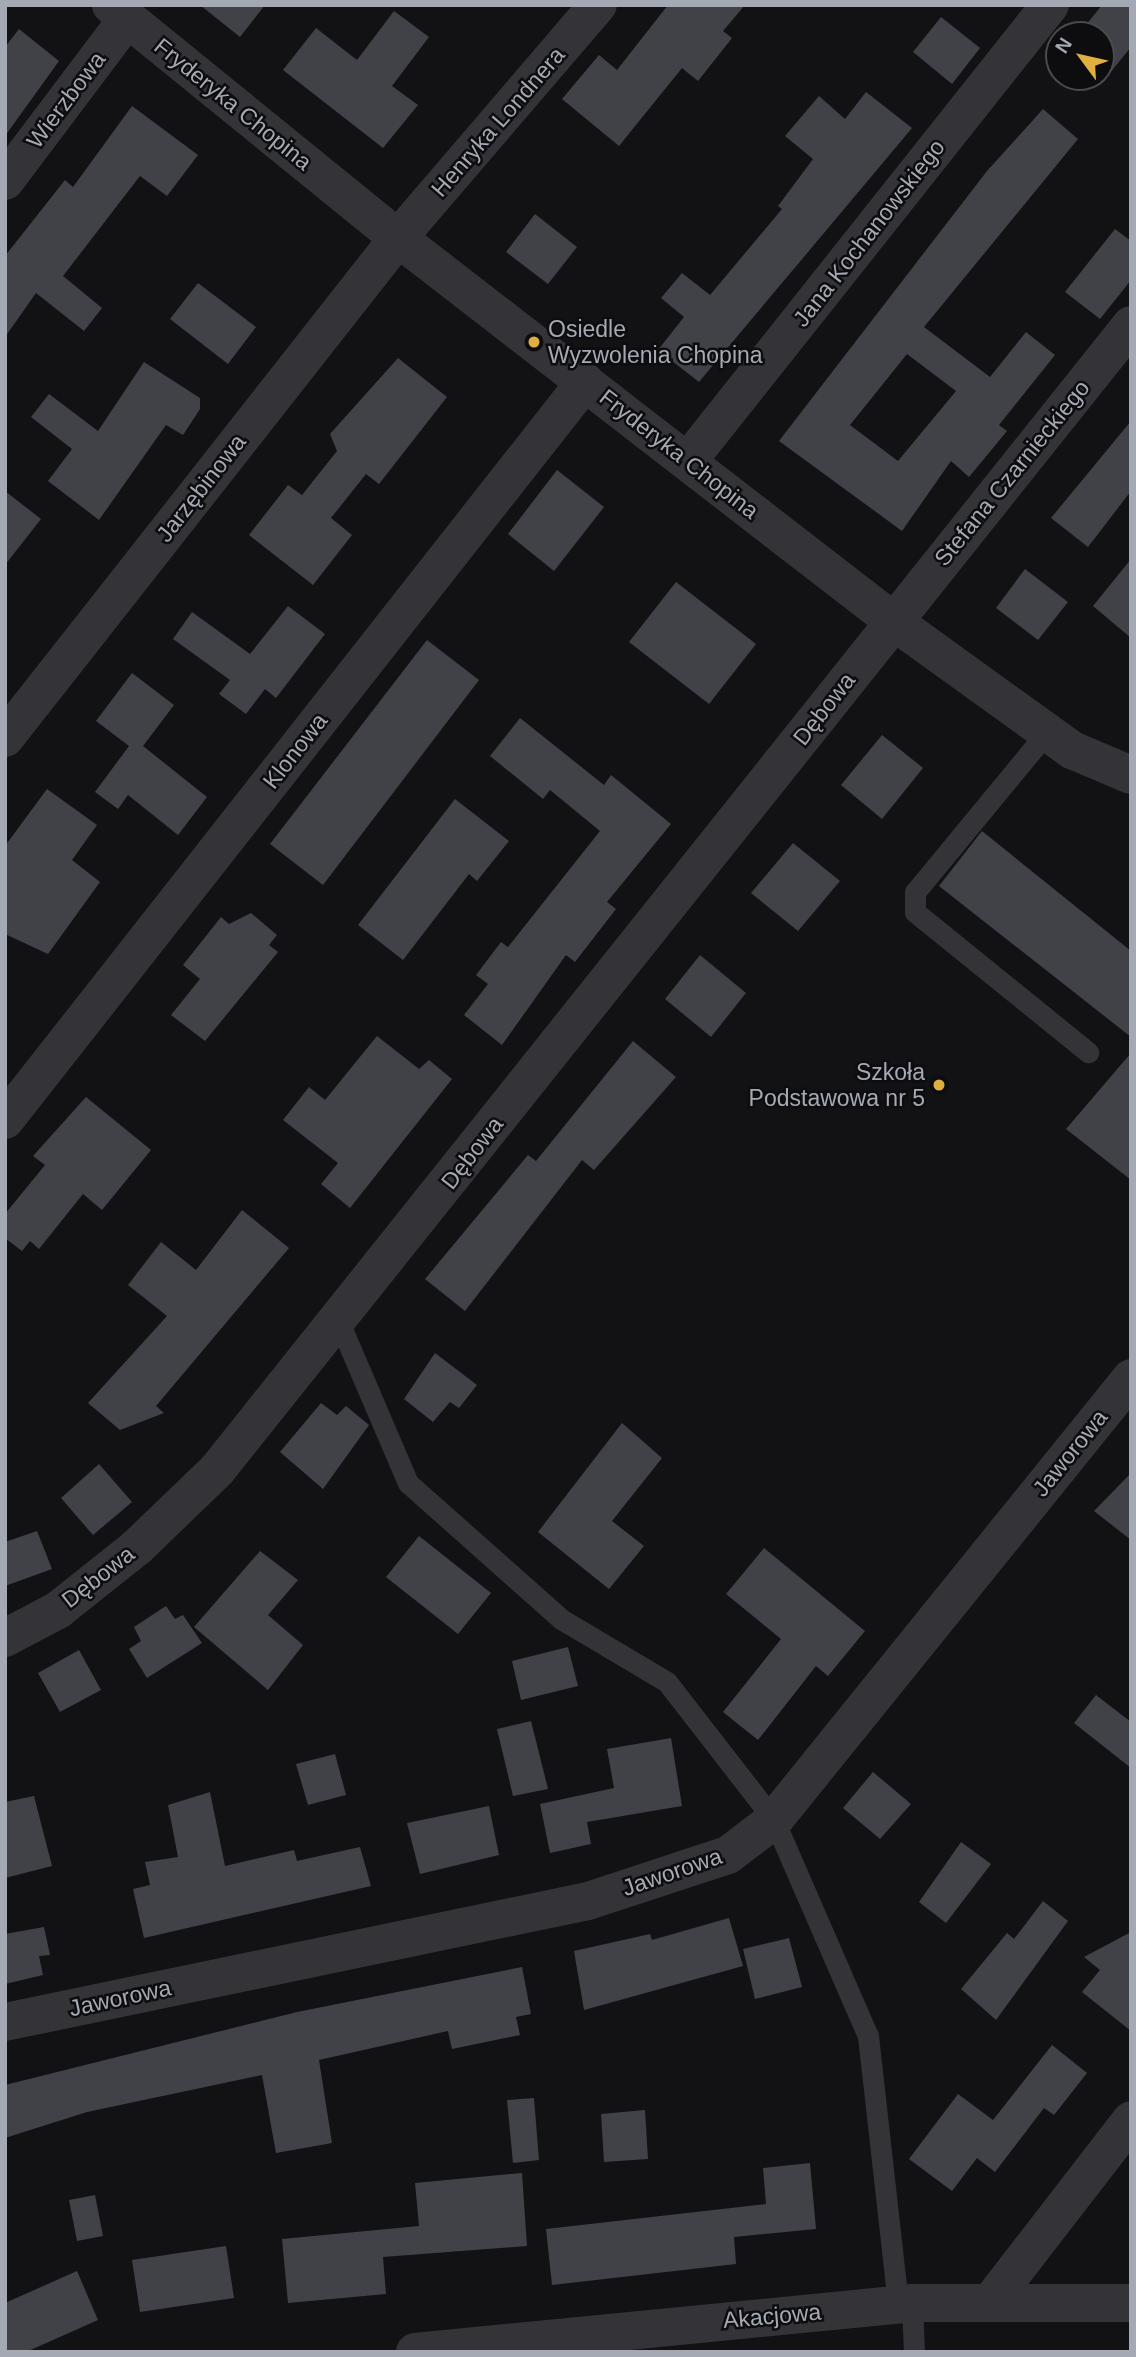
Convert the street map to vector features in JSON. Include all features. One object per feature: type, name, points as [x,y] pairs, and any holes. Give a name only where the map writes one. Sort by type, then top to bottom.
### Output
[{"type":"street","name":"Henryka Londnera","points":[[398,238],[598,5]]},
{"type":"street","name":"Jana Kochanowskiego","points":[[688,461],[1050,5]]},
{"type":"street","name":"Fryderyka Chopina","points":[[119,12],[398,238],[893,621],[1047,732],[1131,775]]},
{"type":"street","name":"Wierzbowa","points":[[5,181],[119,12]]},
{"type":"street","name":"Jarzębinowa","points":[[5,738],[398,238]]},
{"type":"street","name":"Stefana Czarnieckiego","points":[[893,621],[1131,325]]},
{"type":"street","name":"Klonowa","points":[[5,1120],[584,382]]},
{"type":"street","name":"Dębowa","points":[[5,1638],[58,1609],[136,1548],[217,1470],[339,1322],[893,621]]},
{"type":"street","name":"Jaworowa","points":[[5,2022],[587,1900],[728,1855],[774,1820],[1131,1378]]},
{"type":"street","points":[[992,2300],[1131,2120]]},
{"type":"street","name":"Akacjowa","points":[[415,2352],[905,2303],[992,2300],[1131,2303]]},
{"type":"lane","points":[[1047,732],[915,892],[915,912],[1088,1052]]},
{"type":"lane","points":[[339,1322],[408,1483],[561,1619],[667,1682],[774,1820],[868,2036],[914,2352]]},
{"type":"building","points":[[200,5],[265,5],[240,37]]},
{"type":"building","points":[[668,5],[745,5],[723,31],[732,38],[698,81],[682,68],[619,146],[562,99],[599,55],[617,70]]},
{"type":"building","points":[[1102,5],[1131,5],[1131,47],[1115,67],[1115,21],[1089,21]]},
{"type":"building","points":[[394,11],[429,37],[392,86],[418,105],[383,148],[283,70],[316,28],[357,60]]},
{"type":"building","points":[[941,17],[980,48],[952,84],[913,52]]},
{"type":"building","points":[[19,29],[59,61],[5,136],[5,47]]},
{"type":"building","points":[[866,92],[912,128],[699,382],[658,350],[684,317],[661,298],[682,273],[710,295],[782,209],[778,206],[813,159],[785,136],[819,96],[845,119]]},
{"type":"building","points":[[132,106],[198,155],[167,196],[140,176],[63,276],[102,308],[84,331],[36,293],[5,337],[5,256],[65,180],[73,187]]},
{"type":"building","points":[[1043,109],[1078,139],[924,327],[990,377],[1026,332],[1055,355],[999,425],[1007,431],[969,477],[951,461],[902,531],[779,441],[987,171]],"holes":[[[907,354],[956,391],[898,461],[850,425]]]},
{"type":"building","points":[[535,214],[577,247],[548,284],[506,252]]},
{"type":"building","points":[[1115,229],[1131,241],[1131,280],[1100,319],[1065,292]]},
{"type":"building","points":[[198,283],[256,327],[228,364],[170,319]]},
{"type":"building","points":[[398,358],[447,397],[379,484],[366,474],[331,518],[352,535],[313,585],[249,535],[288,485],[302,495],[337,451],[330,434]]},
{"type":"building","points":[[144,362],[200,398],[200,409],[183,435],[166,425],[99,520],[48,481],[72,449],[31,417],[49,394],[98,431]]},
{"type":"building","points":[[1131,421],[1131,491],[1088,547],[1051,518]]},
{"type":"building","points":[[557,470],[604,507],[554,571],[508,534]]},
{"type":"building","points":[[5,491],[41,519],[5,565]]},
{"type":"building","points":[[1131,559],[1131,638],[1093,606]]},
{"type":"building","points":[[1025,569],[1068,602],[1038,640],[996,608]]},
{"type":"building","points":[[676,582],[756,644],[709,704],[629,642]]},
{"type":"building","points":[[288,606],[325,634],[276,698],[265,689],[246,714],[219,694],[230,680],[173,639],[192,612],[250,654]]},
{"type":"building","points":[[427,640],[479,680],[323,885],[270,844]]},
{"type":"building","points":[[132,673],[174,705],[143,746],[207,797],[178,835],[128,795],[118,809],[95,792],[129,746],[96,721]]},
{"type":"building","points":[[520,718],[604,785],[611,775],[671,824],[607,902],[616,909],[575,962],[566,955],[502,1045],[464,1015],[488,984],[476,975],[501,942],[508,947],[600,831],[550,790],[543,799],[490,756]]},
{"type":"building","points":[[882,735],[923,768],[882,819],[841,785]]},
{"type":"building","points":[[47,789],[97,825],[72,860],[100,882],[48,954],[5,934],[5,846]]},
{"type":"building","points":[[455,799],[509,841],[477,881],[469,874],[403,960],[358,925]]},
{"type":"building","points":[[982,831],[1131,951],[1131,1037],[939,886]]},
{"type":"building","points":[[793,843],[840,881],[798,931],[751,893]]},
{"type":"building","points":[[251,913],[277,935],[269,945],[278,952],[205,1041],[171,1015],[200,979],[183,965],[221,917],[229,924]]},
{"type":"building","points":[[700,955],[746,993],[711,1037],[665,999]]},
{"type":"building","points":[[377,1036],[419,1069],[429,1060],[452,1079],[350,1208],[321,1184],[338,1163],[283,1120],[309,1087],[325,1100]]},
{"type":"building","points":[[633,1041],[676,1077],[594,1170],[582,1160],[465,1311],[425,1279],[528,1155],[536,1161]]},
{"type":"building","points":[[1131,1053],[1131,1180],[1066,1129]]},
{"type":"building","points":[[86,1097],[151,1150],[102,1210],[83,1194],[39,1249],[30,1241],[22,1251],[5,1238],[5,1214],[45,1165],[33,1156]]},
{"type":"building","points":[[242,1210],[289,1248],[156,1406],[164,1413],[120,1430],[88,1403],[167,1316],[128,1285],[161,1242],[196,1270]]},
{"type":"building","points":[[435,1353],[477,1385],[459,1408],[450,1402],[433,1422],[404,1399]]},
{"type":"building","points":[[321,1403],[337,1415],[346,1406],[369,1425],[323,1489],[280,1452]]},
{"type":"building","points":[[622,1423],[662,1458],[612,1521],[644,1546],[609,1589],[538,1532]]},
{"type":"building","points":[[99,1464],[132,1502],[93,1535],[61,1498]]},
{"type":"building","points":[[1131,1473],[1131,1540],[1094,1511]]},
{"type":"building","points":[[37,1531],[52,1569],[5,1586],[5,1542]]},
{"type":"building","points":[[419,1536],[491,1593],[458,1634],[386,1577]]},
{"type":"building","points":[[764,1548],[865,1631],[828,1676],[816,1666],[758,1740],[723,1712],[781,1639],[726,1594]]},
{"type":"building","points":[[260,1551],[298,1580],[268,1615],[303,1645],[268,1690],[194,1627]]},
{"type":"building","points":[[166,1606],[175,1619],[183,1615],[202,1643],[147,1678],[129,1649],[141,1641],[134,1627]]},
{"type":"building","points":[[568,1647],[578,1686],[521,1700],[512,1661]]},
{"type":"building","points":[[79,1650],[101,1690],[60,1712],[38,1673]]},
{"type":"building","points":[[1096,1695],[1131,1722],[1131,1768],[1074,1723]]},
{"type":"building","points":[[531,1721],[548,1789],[513,1796],[497,1729]]},
{"type":"building","points":[[671,1738],[682,1806],[587,1822],[591,1844],[550,1853],[540,1804],[614,1788],[607,1749]]},
{"type":"building","points":[[335,1754],[346,1795],[308,1805],[296,1764]]},
{"type":"building","points":[[873,1772],[911,1804],[880,1839],[843,1808]]},
{"type":"building","points":[[210,1792],[225,1866],[294,1850],[297,1861],[360,1847],[371,1886],[144,1938],[133,1889],[150,1885],[145,1862],[178,1857],[168,1805]]},
{"type":"building","points":[[34,1796],[52,1866],[5,1878],[5,1802]]},
{"type":"building","points":[[489,1806],[499,1855],[420,1874],[407,1823]]},
{"type":"building","points":[[961,1842],[991,1864],[946,1923],[919,1902]]},
{"type":"building","points":[[1043,1901],[1068,1921],[996,2020],[961,1989],[1007,1933],[1014,1939]]},
{"type":"building","points":[[729,1918],[743,1966],[584,2010],[574,1951],[650,1934],[652,1940]]},
{"type":"building","points":[[44,1927],[50,1955],[39,1956],[43,1975],[5,1984],[5,1934]]},
{"type":"building","points":[[1131,1932],[1131,2031],[1082,1992],[1100,1970],[1084,1957]]},
{"type":"building","points":[[789,1938],[802,1987],[755,1999],[743,1949]]},
{"type":"building","points":[[522,1967],[531,2014],[516,2017],[520,2035],[452,2049],[448,2031],[319,2060],[332,2143],[276,2153],[262,2075],[87,2112],[5,2138],[5,2085],[297,2012]]},
{"type":"building","points":[[1052,2045],[1087,2073],[1054,2115],[1044,2108],[995,2172],[977,2158],[952,2191],[909,2159],[958,2094],[993,2120]]},
{"type":"building","points":[[534,2098],[539,2160],[513,2163],[507,2100]]},
{"type":"building","points":[[645,2110],[648,2159],[604,2162],[601,2114]]},
{"type":"building","points":[[810,2163],[816,2229],[734,2237],[736,2264],[552,2285],[546,2229],[766,2204],[763,2168]]},
{"type":"building","points":[[522,2173],[527,2246],[383,2257],[386,2294],[288,2303],[282,2239],[419,2226],[415,2183]]},
{"type":"building","points":[[95,2195],[103,2236],[77,2241],[69,2200]]},
{"type":"building","points":[[226,2246],[234,2298],[140,2312],[132,2260]]},
{"type":"building","points":[[77,2271],[98,2320],[26,2352],[5,2352],[5,2303]]},
{"type":"place","name":"Osiedle Wyzwolenia Chopina","points":[[534,342]]},
{"type":"place","name":"Szkoła Podstawowa nr 5","points":[[939,1085]]}]
